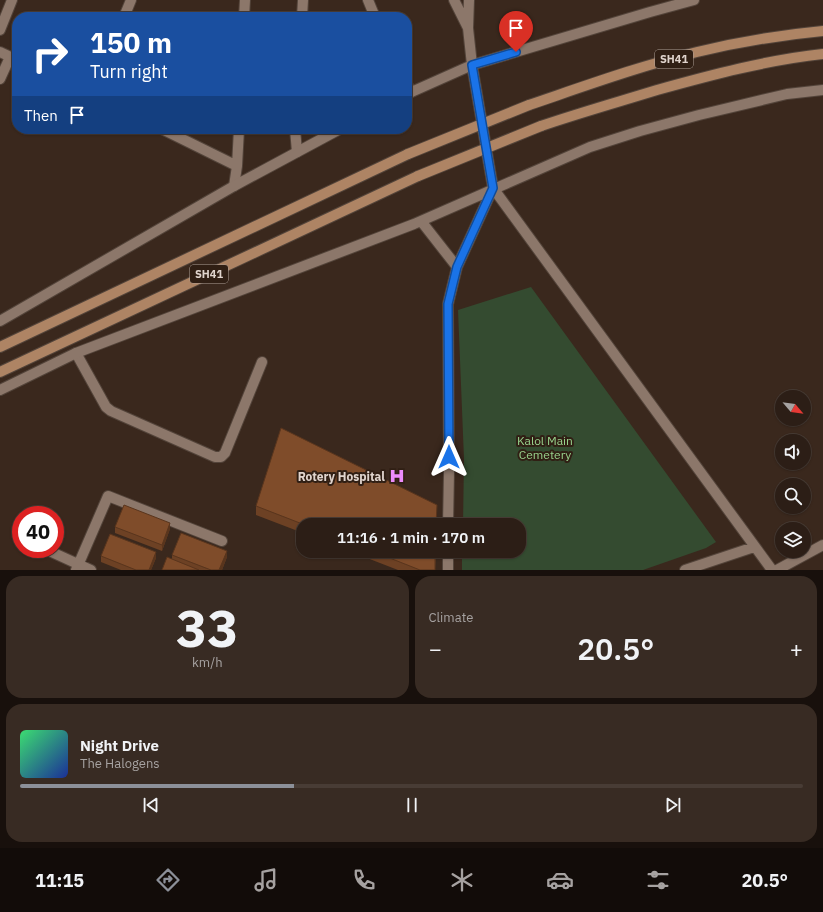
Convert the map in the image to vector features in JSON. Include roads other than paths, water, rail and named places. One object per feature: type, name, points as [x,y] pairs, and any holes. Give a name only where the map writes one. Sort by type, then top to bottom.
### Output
[{"type":"main road","name":"SH41","points":[[0,347],[408,154],[529,105],[620,74],[698,52],[781,35],[823,31]]},
{"type":"main road","name":"SH41","points":[[0,372],[418,176],[541,126],[582,112],[707,76],[791,57],[823,54]]},
{"type":"street","points":[[0,30],[12,0]]},
{"type":"street","points":[[126,12],[130,0]]},
{"type":"street","points":[[244,12],[245,0]]},
{"type":"street","points":[[302,12],[303,0]]},
{"type":"street","points":[[368,0],[374,12]]},
{"type":"street","points":[[454,0],[468,28]]},
{"type":"street","points":[[469,0],[468,28],[472,65],[493,188],[772,570]]},
{"type":"street","points":[[412,88],[472,65],[694,0]]},
{"type":"street","points":[[0,52],[12,58]]},
{"type":"street","points":[[0,79],[12,62]]},
{"type":"street","points":[[0,390],[76,352],[421,221],[493,188],[590,147],[640,131],[699,115],[787,94],[823,90]]},
{"type":"street","points":[[172,134],[237,166]]},
{"type":"street","points":[[234,186],[239,134]]},
{"type":"street","points":[[295,134],[297,152]]},
{"type":"street","points":[[0,321],[234,186],[331,134]]},
{"type":"street","points":[[448,518],[448,304],[457,267],[493,188]]},
{"type":"street","points":[[421,221],[457,267]]},
{"type":"street","points":[[76,352],[106,407],[111,411],[215,457],[221,457],[225,453],[262,362]]},
{"type":"street","points":[[78,567],[108,496],[222,541]]},
{"type":"street","points":[[777,570],[823,545]]},
{"type":"street","points":[[685,570],[754,547]]},
{"type":"street","points":[[62,558],[78,567],[91,570]]},
{"type":"street","points":[[448,558],[448,570]]},
{"type":"place","name":"Rotery Hospital","points":[[397,476]]},
{"type":"park label","name":"Kalol Main Cemetery","points":[[545,447]]}]
